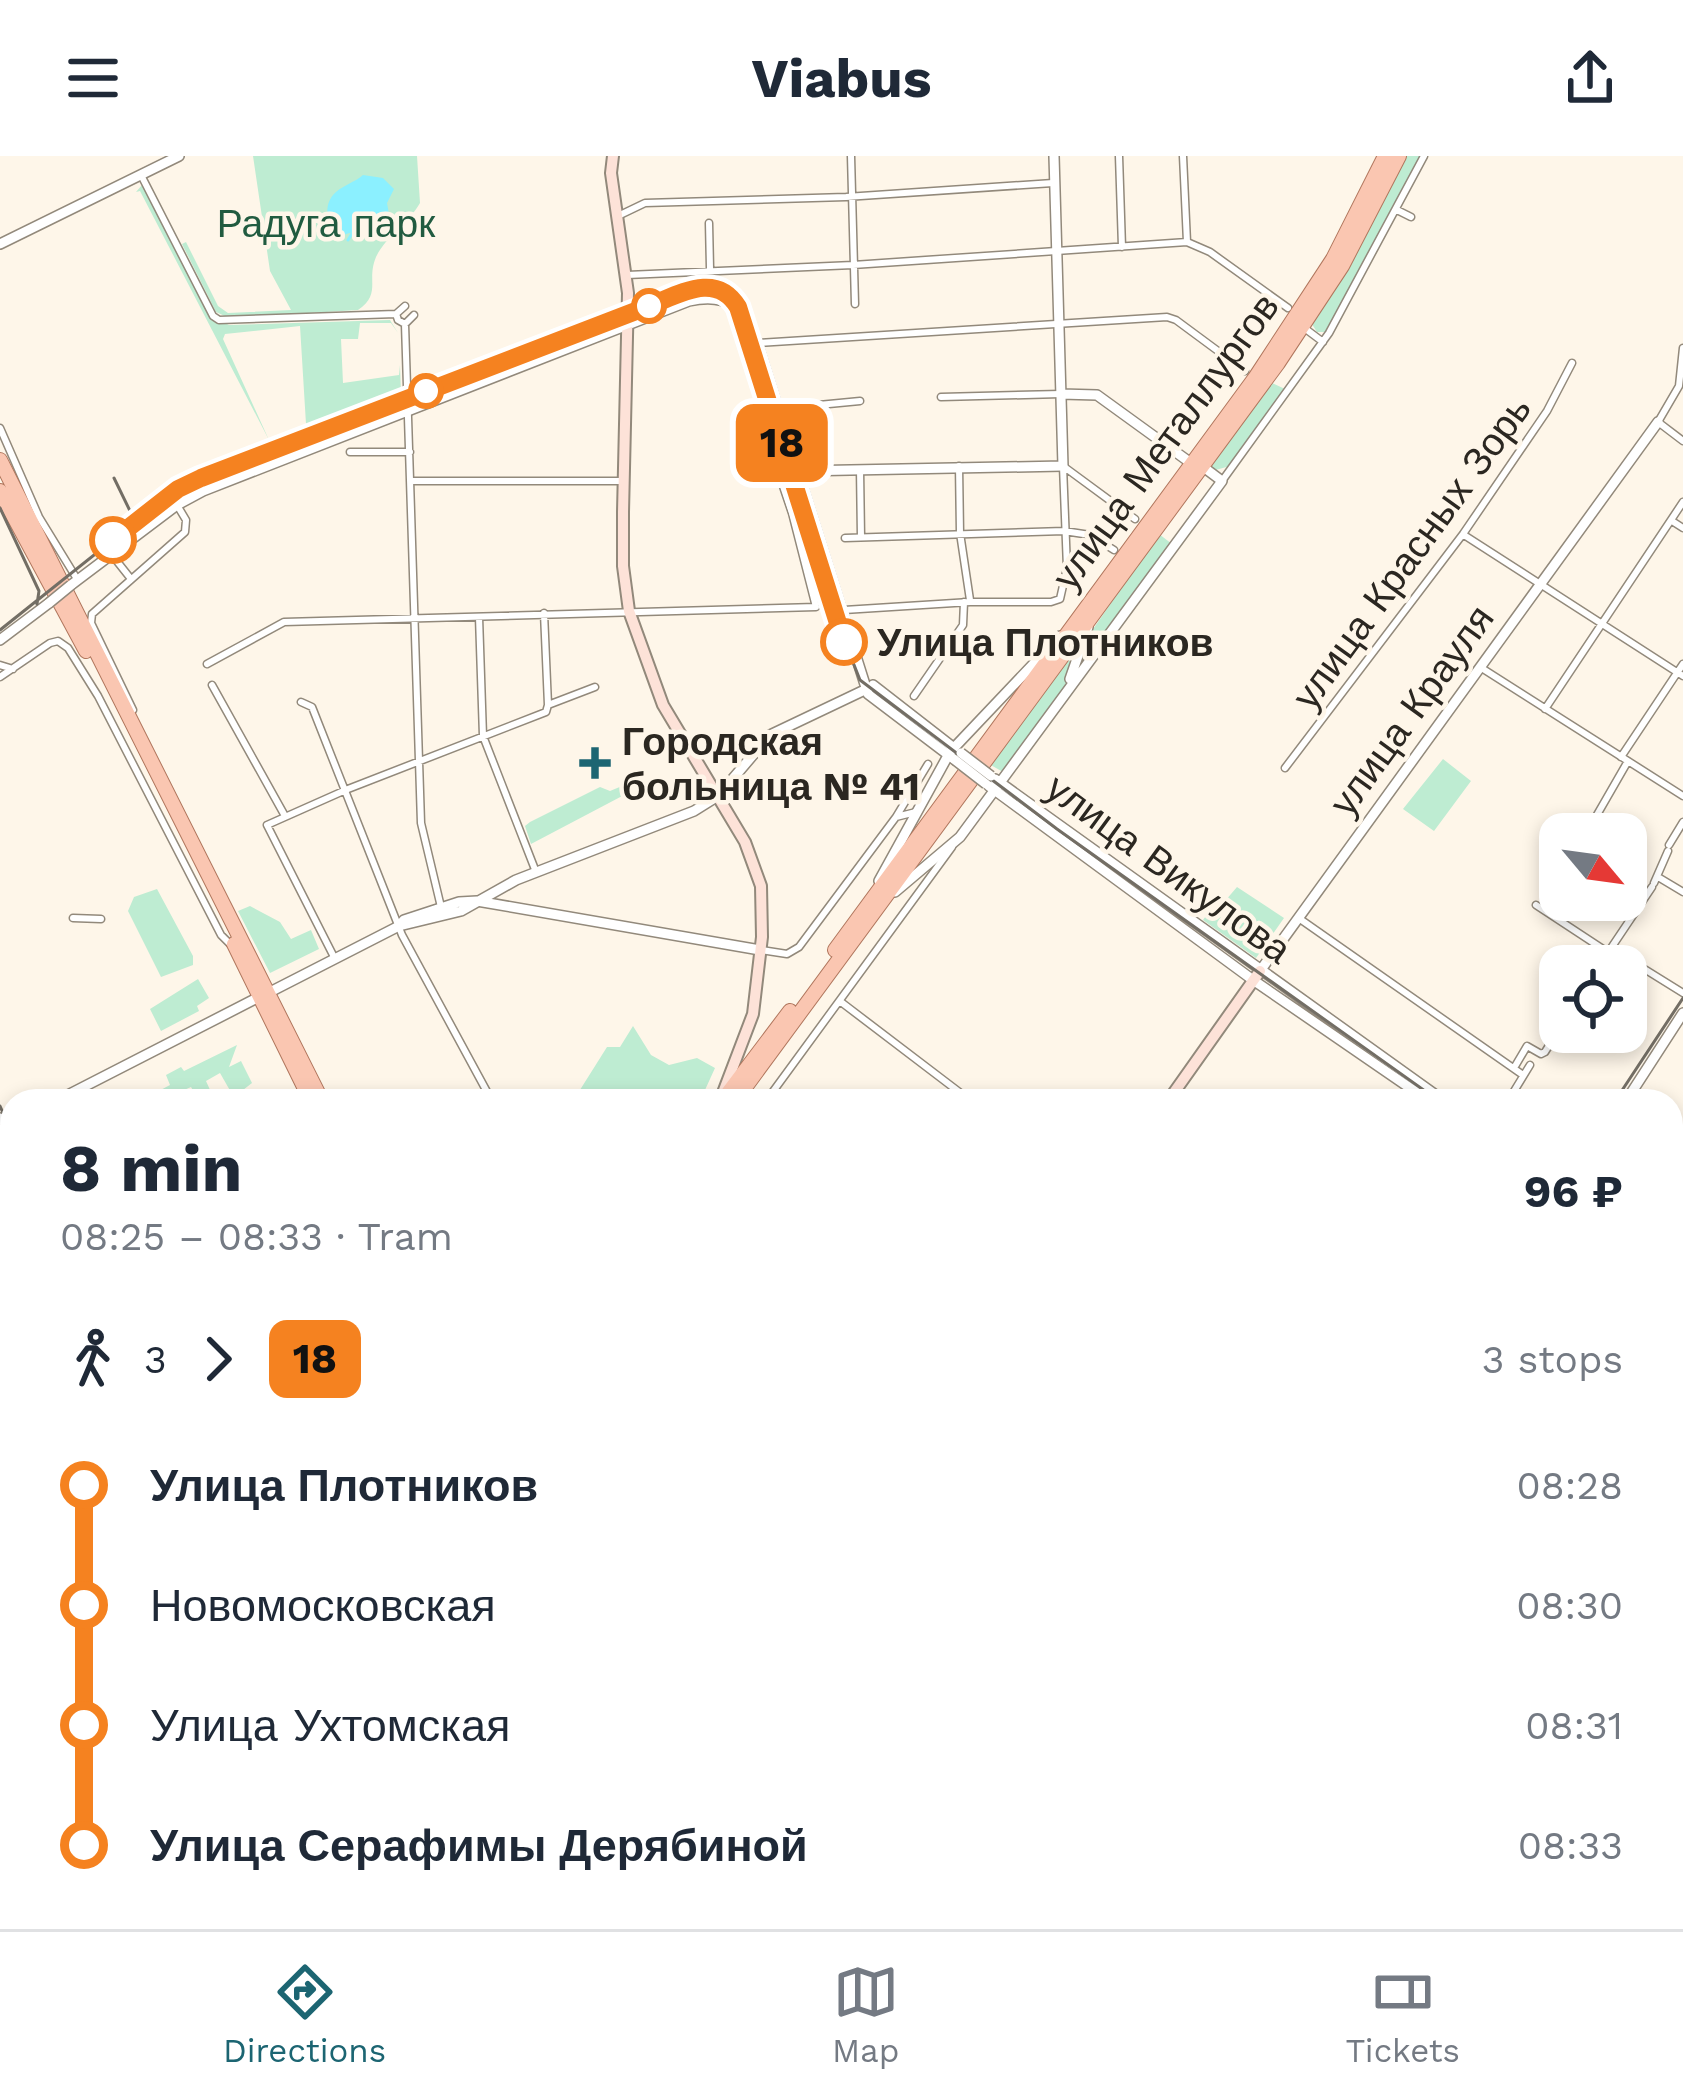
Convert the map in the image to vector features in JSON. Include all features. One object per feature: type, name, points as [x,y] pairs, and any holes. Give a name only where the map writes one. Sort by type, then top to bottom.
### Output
[{"type":"main road","points":[[613,156],[611,173],[627,275],[623,566],[629,611],[663,705],[750,850],[761,886],[754,1015],[726,1089]]},
{"type":"main road","name":"улица Металлургов","points":[[1338,262],[1385,156]]},
{"type":"main road","name":"улица Металлургов","points":[[730,1089],[1198,466],[1338,262],[1399,156]]},
{"type":"main road","points":[[0,460],[316,1089]]},
{"type":"main road","name":"улица Металлургов","points":[[1086,615],[1147,517],[1198,466]]},
{"type":"main road","points":[[4,498],[49,602]]},
{"type":"main road","points":[[4,498],[239,953],[265,994],[306,1089]]},
{"type":"main road","name":"улица Металлургов","points":[[743,1089],[870,908]]},
{"type":"main road","name":"улица Крауля","points":[[1177,1089],[1257,976]]},
{"type":"street","points":[[0,244],[179,156]]},
{"type":"street","points":[[851,156],[855,304]]},
{"type":"street","points":[[844,610],[1052,602],[1064,591],[1054,156]]},
{"type":"street","points":[[1119,156],[1122,247]]},
{"type":"street","points":[[1183,156],[1187,242]]},
{"type":"street","name":"улица Металлургов","points":[[775,1089],[960,837],[993,783],[1323,342],[1424,156]]},
{"type":"street","points":[[141,176],[219,320],[396,314],[405,307]]},
{"type":"street","points":[[617,217],[645,203],[853,197],[1055,183]]},
{"type":"street","points":[[1397,209],[1411,217]]},
{"type":"street","points":[[709,224],[710,269]]},
{"type":"street","points":[[627,275],[853,266],[1187,242],[1210,252],[1298,314]]},
{"type":"street","points":[[0,640],[177,505],[220,483],[689,301],[717,298],[741,310],[757,344],[868,684],[770,735],[718,796],[674,820],[536,872],[461,910],[399,926],[79,1089]]},
{"type":"street","points":[[396,314],[405,324]]},
{"type":"street","name":"улица Металлургов","points":[[1298,314],[1323,342]]},
{"type":"street","points":[[414,315],[405,324],[418,763],[424,839],[441,907]]},
{"type":"street","points":[[757,344],[1172,318],[1244,371]]},
{"type":"street","name":"улица Крауля","points":[[1257,976],[1658,422],[1679,386],[1683,348]]},
{"type":"street","name":"улица Красных Зорь","points":[[1286,768],[1463,534],[1561,389],[1572,362]]},
{"type":"street","points":[[941,397],[1097,395],[1222,481]]},
{"type":"street","points":[[777,409],[860,401]]},
{"type":"street","points":[[207,664],[284,622],[816,607],[759,415]]},
{"type":"street","points":[[1658,422],[1683,442]]},
{"type":"street","points":[[0,428],[39,517],[75,582]]},
{"type":"street","points":[[350,452],[410,452]]},
{"type":"street","points":[[914,695],[963,626],[967,602],[959,466]]},
{"type":"street","points":[[778,476],[799,471],[1063,466],[1147,517]]},
{"type":"street","points":[[860,470],[861,537]]},
{"type":"street","points":[[411,481],[623,481]]},
{"type":"street","points":[[1545,710],[1683,502]]},
{"type":"street","points":[[141,742],[131,704],[91,623],[97,607],[185,532],[186,520],[177,505]]},
{"type":"street","points":[[1672,521],[1683,528]]},
{"type":"street","points":[[845,538],[1064,531],[1090,535],[1114,550]]},
{"type":"street","points":[[1463,534],[1680,675]]},
{"type":"street","points":[[112,555],[131,579]]},
{"type":"street","points":[[335,959],[267,825],[546,712],[544,613]]},
{"type":"street","points":[[1066,690],[1086,615]]},
{"type":"street","points":[[870,908],[916,812],[954,754],[1086,615]]},
{"type":"street","points":[[479,617],[483,736],[536,872]]},
{"type":"street","points":[[0,677],[58,641],[68,648],[98,696],[221,935],[239,953]]},
{"type":"street","points":[[1597,813],[1683,664]]},
{"type":"street","points":[[0,665],[17,669]]},
{"type":"street","points":[[1480,667],[1683,796]]},
{"type":"street","name":"улица Викулова","points":[[868,684],[871,697],[1412,1089]]},
{"type":"street","points":[[212,685],[285,816]]},
{"type":"street","points":[[548,706],[596,687]]},
{"type":"street","points":[[301,701],[312,707],[348,789],[399,926],[486,1089]]},
{"type":"street","points":[[399,926],[441,907],[477,901],[787,954],[799,947],[896,817],[928,764]]},
{"type":"street","points":[[896,817],[916,812]]},
{"type":"street","points":[[1614,945],[1654,882],[1683,821]]},
{"type":"street","points":[[870,908],[960,837]]},
{"type":"street","points":[[1654,882],[1683,892]]},
{"type":"street","points":[[1536,905],[1598,945]]},
{"type":"street","points":[[1298,917],[1523,1075]]},
{"type":"street","points":[[74,918],[101,919]]},
{"type":"street","points":[[1647,971],[1683,994]]},
{"type":"street","name":"улица Викулова","points":[[1257,976],[1426,1089]]},
{"type":"street","points":[[841,1001],[955,1089]]},
{"type":"street","points":[[1635,1089],[1683,1013]]},
{"type":"street","points":[[1513,1069],[1527,1046],[1539,1053]]},
{"type":"street","points":[[1515,1089],[1530,1065]]},
{"type":"green space","name":"Радуга парк","points":[[253,156],[417,156],[420,203],[380,249],[373,265],[370,298],[358,310],[229,318],[216,312],[182,244],[186,242],[218,306],[228,313],[291,310],[270,271]]},
{"type":"green space","points":[[1402,156],[1421,156],[1348,295],[1325,332],[1317,332],[1310,321]]},
{"type":"green space","points":[[142,185],[209,315],[229,325],[390,320],[398,333],[391,323],[360,323],[358,339],[341,339],[343,383],[399,375],[400,365],[401,395],[279,442],[276,437],[306,424],[300,326],[225,334],[223,339],[269,440],[140,191],[136,192]]},
{"type":"green space","points":[[1270,382],[1285,389],[1230,466],[1212,471],[1207,467]]},
{"type":"green space","points":[[1159,534],[1172,544],[1075,676],[1091,632]]},
{"type":"green space","points":[[1080,640],[1064,689],[1003,772],[989,764]]},
{"type":"green space","points":[[1443,759],[1471,781],[1434,831],[1403,809]]},
{"type":"green space","points":[[622,786],[626,794],[531,844],[525,826],[530,822],[600,787],[610,791]]},
{"type":"green space","points":[[1237,887],[1284,918],[1256,958],[1203,920],[1219,898],[1225,901]]},
{"type":"green space","points":[[157,889],[193,956],[193,965],[161,977],[128,911],[134,897]]},
{"type":"green space","points":[[250,906],[280,922],[291,939],[311,930],[319,949],[270,973],[238,911]]},
{"type":"green space","points":[[198,979],[209,998],[197,1006],[199,1011],[161,1031],[150,1009]]},
{"type":"green space","points":[[633,1026],[651,1055],[669,1065],[697,1058],[715,1068],[705,1089],[581,1089],[607,1047],[620,1047]]},
{"type":"green space","points":[[237,1045],[229,1067],[241,1061],[252,1083],[244,1089],[229,1089],[220,1073],[206,1081],[210,1089],[162,1089],[170,1085],[166,1075],[181,1067],[184,1071]]},
{"type":"water","points":[[363,175],[383,178],[394,189],[387,203],[391,225],[378,239],[353,232],[343,235],[328,216],[331,197]]},
{"type":"waterway","points":[[348,240],[353,232]]},
{"type":"tram line","name":"18","points":[[113,540],[178,489],[201,478],[699,287],[713,286],[730,295],[738,307],[844,642]]},
{"type":"tram line","points":[[0,630],[158,504],[201,478],[699,287],[717,287],[738,307],[860,680],[1057,829],[1422,1089]]},
{"type":"tram line","points":[[114,478],[132,515],[127,532]]},
{"type":"tram line","points":[[0,508],[39,591],[37,604]]},
{"type":"tram line","points":[[1623,1089],[1683,998]]},
{"type":"place","name":"Улица Плотников","points":[[844,642]]},
{"type":"place","name":"Городская больница № 41","points":[[595,763]]}]
